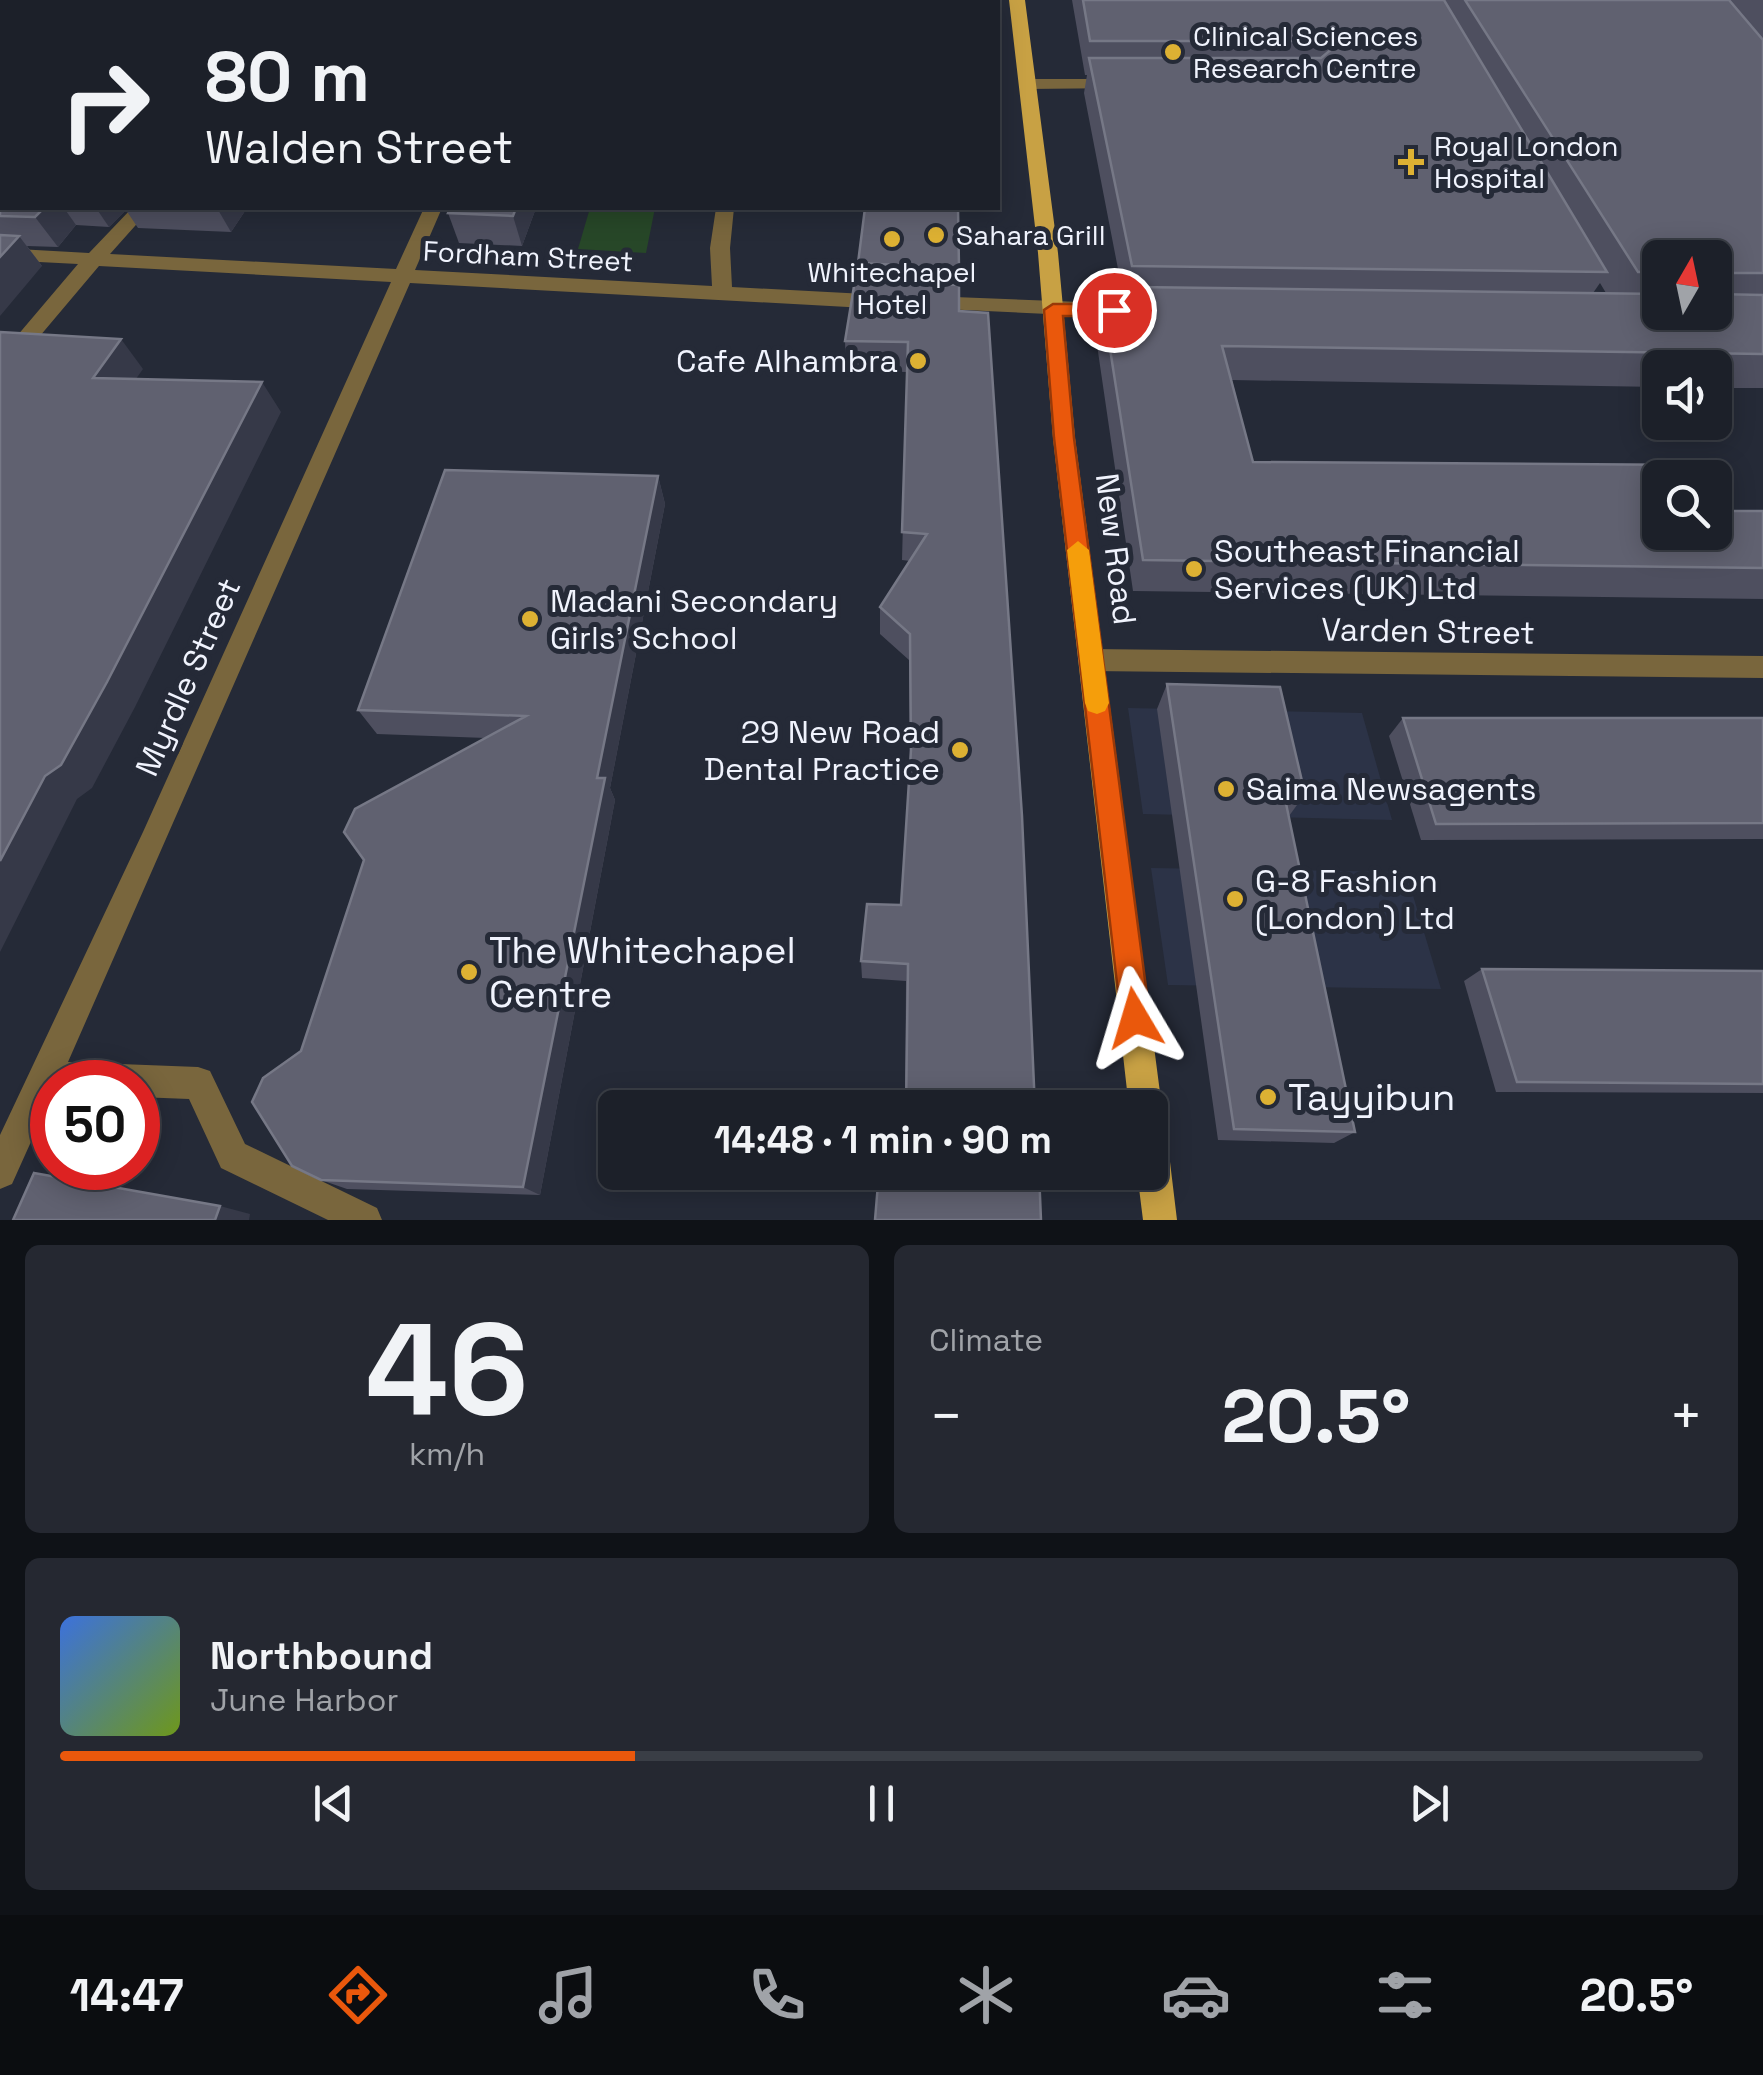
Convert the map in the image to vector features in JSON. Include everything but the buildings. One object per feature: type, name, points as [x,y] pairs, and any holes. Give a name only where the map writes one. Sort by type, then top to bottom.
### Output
[{"type":"main road","name":"New Road","points":[[1017,0],[1064,438],[1144,1090]]},
{"type":"main road","points":[[1156,1190],[1160,1220]]},
{"type":"street","points":[[1027,84],[1138,84]]},
{"type":"street","points":[[0,370],[57,298],[140,210]]},
{"type":"street","name":"Myrdle Street","points":[[52,1060],[432,210]]},
{"type":"street","points":[[722,295],[720,248],[726,210]]},
{"type":"street","name":"Fordham Street","points":[[0,254],[722,295],[1154,311]]},
{"type":"street","name":"Varden Street","points":[[1092,660],[1763,667]]},
{"type":"street","points":[[160,1082],[198,1084],[233,1156],[365,1220]]},
{"type":"street","name":"Myrdle Street","points":[[0,1172],[30,1107]]},
{"type":"shaded area","points":[[1128,708],[1362,713],[1392,820],[1143,814]]},
{"type":"shaded area","points":[[1151,868],[1406,872],[1441,989],[1168,985]]},
{"type":"green space","points":[[589,210],[655,210],[646,253],[578,249]]},
{"type":"slow traffic","points":[[1078,550],[1097,703]]},
{"type":"place","name":"Clinical Sciences Research Centre","points":[[1173,52]]},
{"type":"place","name":"Royal London Hospital","points":[[1411,162]]},
{"type":"place","name":"Sahara Grill","points":[[936,235]]},
{"type":"place","name":"Whitechapel Hotel","points":[[892,239]]},
{"type":"place","name":"Cafe Alhambra","points":[[918,361]]},
{"type":"place","name":"Southeast Financial Services (UK) Ltd","points":[[1194,569]]},
{"type":"place","name":"Madani Secondary Girls' School","points":[[530,619]]},
{"type":"place","name":"29 New Road Dental Practice","points":[[960,750]]},
{"type":"place","name":"Saima Newsagents","points":[[1226,789]]},
{"type":"place","name":"G-8 Fashion (London) Ltd","points":[[1235,899]]},
{"type":"place","name":"The Whitechapel Centre","points":[[469,972]]},
{"type":"place","name":"Tayyibun","points":[[1268,1097]]},
{"type":"route","points":[[1114,310],[1053,310],[1064,438],[1135,1018]]}]
